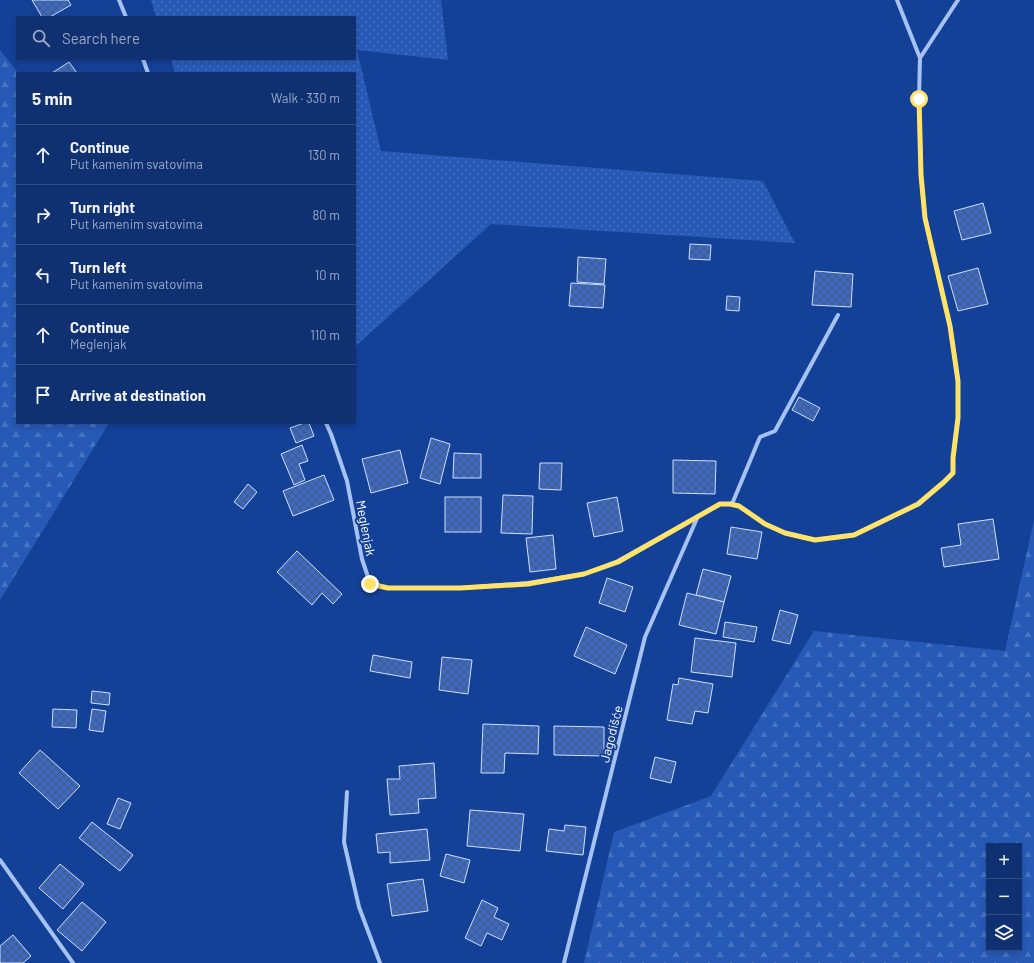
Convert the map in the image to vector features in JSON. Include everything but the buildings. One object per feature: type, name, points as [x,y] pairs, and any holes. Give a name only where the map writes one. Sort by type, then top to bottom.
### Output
[{"type":"street","points":[[119,0],[126,16]]},
{"type":"street","points":[[698,516],[720,504],[732,504],[739,506],[765,524],[785,533],[815,540],[854,535],[918,504],[953,473],[953,458],[958,418],[958,381],[950,326],[925,218],[921,175],[919,99],[920,58],[897,0]]},
{"type":"street","points":[[920,58],[958,0]]},
{"type":"street","points":[[142,60],[148,72]]},
{"type":"street","points":[[732,504],[760,437],[775,431],[838,315]]},
{"type":"street","name":"Meglenjak","points":[[326,424],[347,481],[362,559],[370,584],[388,588],[460,588],[528,584],[584,574],[618,562],[698,516]]},
{"type":"street","name":"Jagodišće","points":[[564,963],[645,637],[698,516]]},
{"type":"street","points":[[347,792],[344,842],[359,907],[380,963]]},
{"type":"street","points":[[0,860],[73,963]]},
{"type":"green space","points":[[151,0],[441,0],[448,60],[357,50],[381,151],[763,181],[795,243],[491,224],[356,346],[356,72],[175,72],[171,60],[356,60],[356,16],[156,16]]},
{"type":"green space","points":[[0,50],[17,72],[16,72],[16,424],[108,424],[0,600]]},
{"type":"green space","points":[[1034,520],[1034,963],[584,963],[614,832],[711,796],[814,631],[1005,651]]},
{"type":"route","points":[[370,584],[388,588],[460,588],[528,584],[584,574],[618,562],[720,504],[739,506],[765,524],[785,533],[815,540],[854,535],[918,504],[944,482],[953,473],[953,458],[958,418],[958,381],[950,326],[925,218],[921,175],[919,99]]}]
